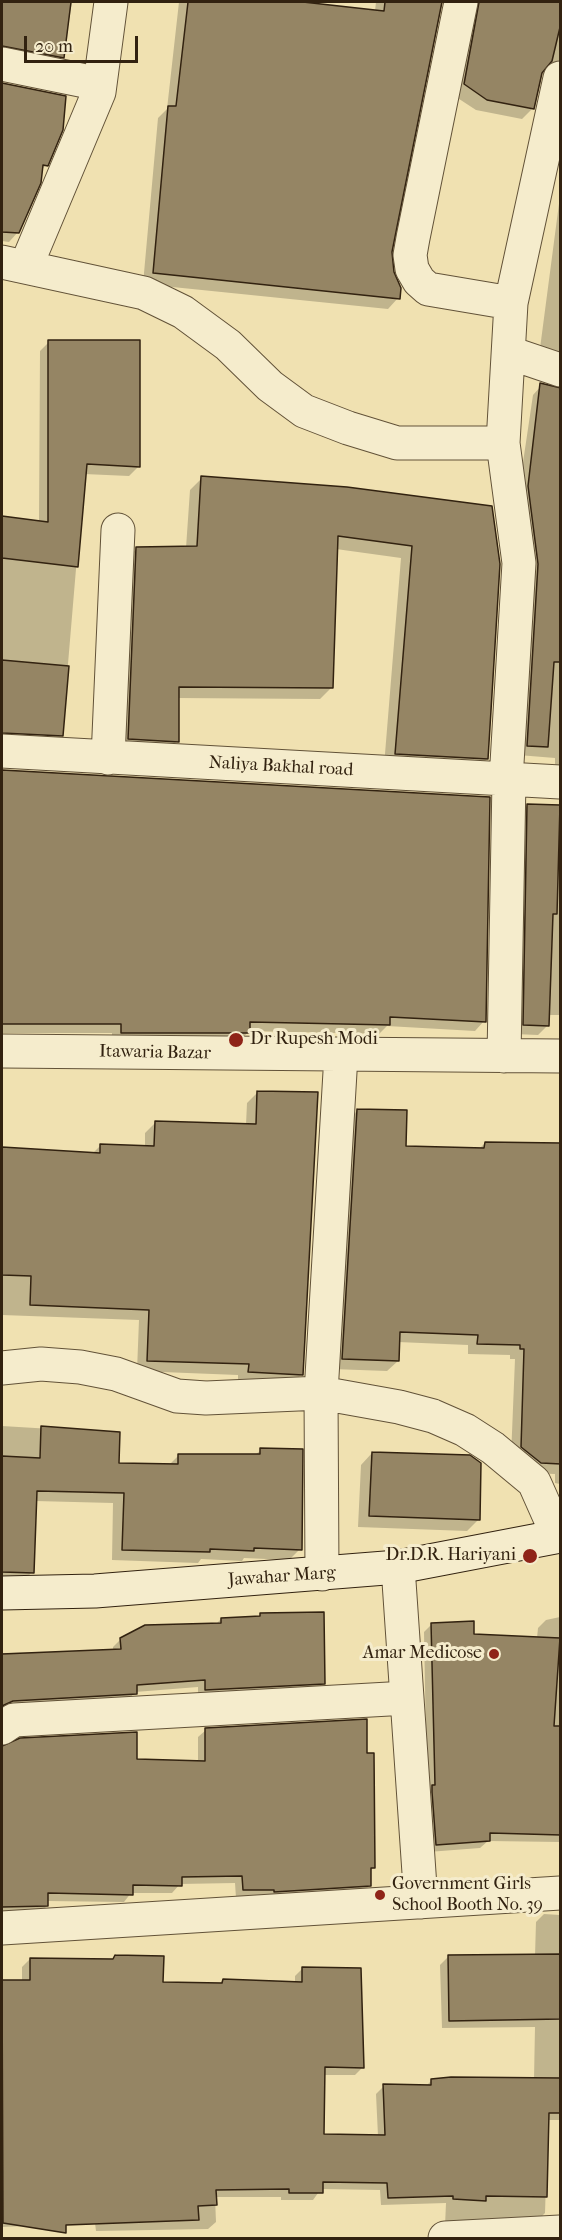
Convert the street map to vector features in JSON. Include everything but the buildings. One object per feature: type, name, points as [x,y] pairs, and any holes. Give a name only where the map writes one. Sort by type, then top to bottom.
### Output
[{"type":"street","points":[[111,2],[100,84],[14,264],[144,293],[183,312],[228,345],[270,386],[304,411],[348,428],[397,443],[503,443]]},
{"type":"street","points":[[460,2],[413,238],[410,255],[412,269],[419,281],[428,289],[511,303]]},
{"type":"street","points":[[2,64],[100,84]]},
{"type":"street","points":[[504,1056],[508,780],[519,563],[503,443],[510,353],[511,303],[555,122],[561,78]]},
{"type":"street","points":[[510,353],[561,370]]},
{"type":"street","points":[[108,758],[118,530]]},
{"type":"street","name":"Naliya Bakhal road","points":[[2,751],[561,782]]},
{"type":"street","name":"Itawaria Bazar","points":[[2,1051],[561,1056]]},
{"type":"street","points":[[322,1574],[321,1393],[342,1055]]},
{"type":"street","points":[[2,1368],[41,1364],[80,1367],[116,1374],[177,1396],[196,1398],[321,1393],[399,1407],[433,1416],[465,1430],[493,1448],[534,1482],[559,1536]]},
{"type":"street","name":"Jawahar Marg","points":[[2,1593],[95,1591],[398,1567],[559,1536]]},
{"type":"street","points":[[398,1567],[421,1902]]},
{"type":"street","points":[[2,1728],[14,1720],[407,1698]]},
{"type":"street","points":[[2,1928],[561,1893]]},
{"type":"street","points":[[445,2238],[561,2232]]},
{"type":"place","name":"Dr Rupesh Modi","points":[[236,1040]]},
{"type":"place","name":"Dr.D.R. Hariyani","points":[[530,1556]]},
{"type":"place","name":"Amar Medicose","points":[[494,1654]]},
{"type":"place","name":"Government Girls School Booth No. 39","points":[[380,1895]]}]
